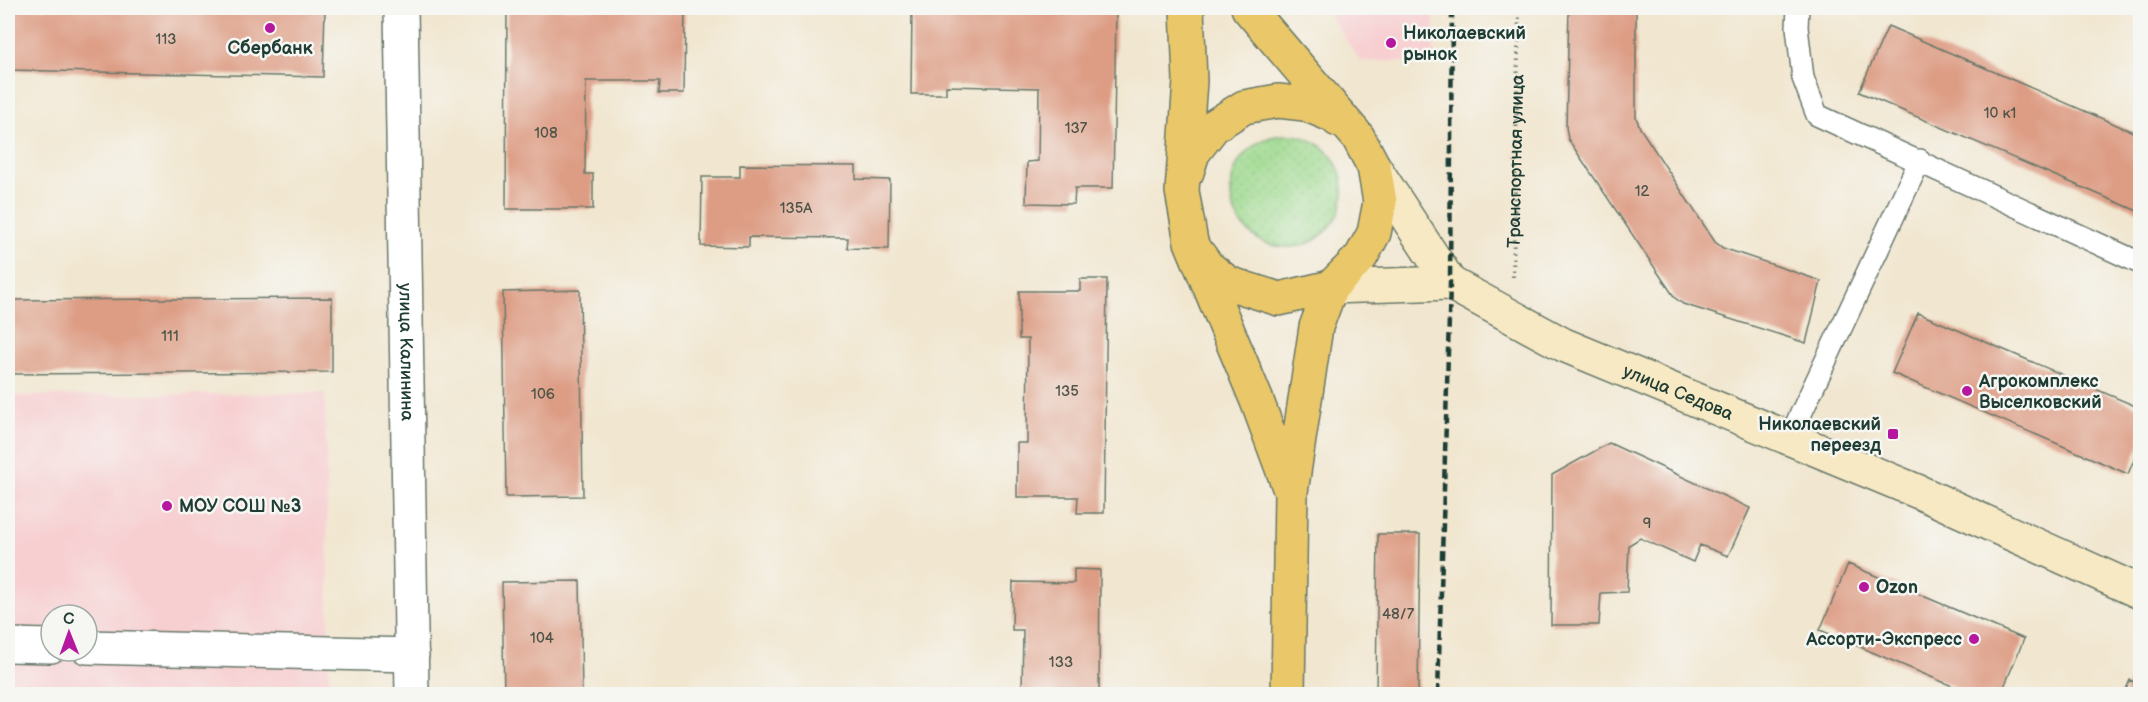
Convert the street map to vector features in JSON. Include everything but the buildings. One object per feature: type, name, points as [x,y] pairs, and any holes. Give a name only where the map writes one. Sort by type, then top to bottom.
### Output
[{"type":"main road","points":[[1187,8],[1190,81],[1182,191],[1191,242],[1257,400],[1291,492]]},
{"type":"main road","points":[[1248,8],[1358,137],[1374,167],[1380,202],[1374,233],[1361,257],[1330,287],[1316,327],[1291,492],[1288,694]]},
{"type":"main road","points":[[1182,191],[1193,153],[1214,126],[1244,107],[1278,100],[1305,104],[1334,116],[1358,137]]},
{"type":"main road","name":"улица Седова","points":[[1374,167],[1450,283],[1564,345],[2137,583]]},
{"type":"main road","points":[[1191,242],[1207,266],[1228,283],[1279,299],[1330,287]]},
{"type":"main road","name":"улица Седова","points":[[1330,287],[1450,283]]},
{"type":"street","name":"улица Калинина","points":[[401,8],[412,694]]},
{"type":"street","points":[[8,645],[39,646]]},
{"type":"street","points":[[99,647],[412,655]]},
{"type":"lane","points":[[1798,8],[1797,27],[1803,78],[1817,115],[1920,160],[2140,263]]},
{"type":"lane","points":[[1789,439],[1920,160]]},
{"type":"path","name":"Транспортная улица","points":[[1512,316],[1519,8]]},
{"type":"shaded area","name":"Николаевский рынок","points":[[1325,8],[1434,8],[1434,62],[1360,61]]},
{"type":"shaded area","name":"МОУ СОШ №3","points":[[325,393],[330,694],[8,694],[8,396]]},
{"type":"green space","points":[[1287,135],[1308,140],[1326,152],[1338,170],[1343,191],[1338,212],[1326,230],[1308,242],[1287,247],[1266,242],[1248,230],[1236,212],[1231,191],[1236,170],[1248,152],[1266,140]]},
{"type":"railway","points":[[1438,694],[1450,283],[1452,8]]},
{"type":"place","name":"Сбербанк","points":[[270,28]]},
{"type":"place","name":"Николаевский рынок","points":[[1391,43]]},
{"type":"place","name":"Агрокомплекс Выселковский","points":[[1967,391]]},
{"type":"place","name":"Николаевский переезд","points":[[1893,434]]},
{"type":"place","name":"МОУ СОШ №3","points":[[167,506]]},
{"type":"place","name":"Ozon","points":[[1864,587]]},
{"type":"place","name":"Ассорти-Экспресс","points":[[1974,639]]}]
